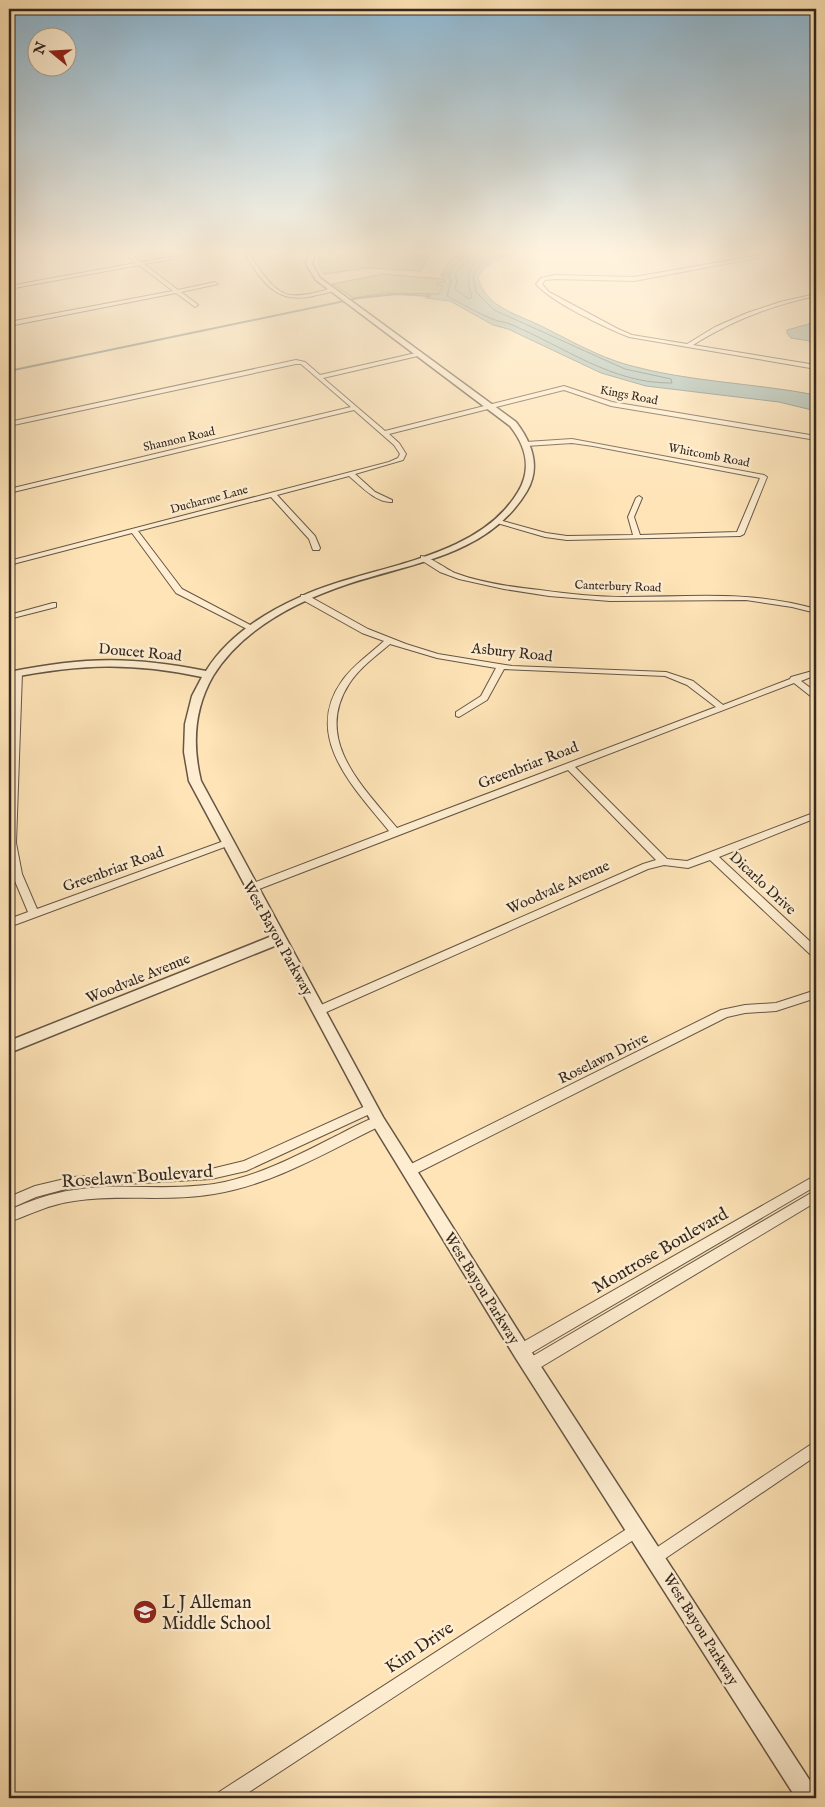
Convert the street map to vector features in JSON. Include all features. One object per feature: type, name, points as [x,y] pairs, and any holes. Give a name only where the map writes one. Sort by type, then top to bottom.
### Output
[{"type":"street","name":"West Bayou Parkway","points":[[395,335],[513,424],[526,444],[531,466],[528,482],[516,504],[499,522],[462,544],[424,558],[332,586],[304,597],[278,611],[229,648],[209,674],[191,717],[189,747],[195,781],[374,1115],[521,1351],[808,1798]]},
{"type":"street","points":[[630,335],[816,366]]},
{"type":"street","points":[[687,346],[704,335]]},
{"type":"street","points":[[318,377],[420,354]]},
{"type":"street","points":[[9,424],[293,362],[303,363],[384,433]]},
{"type":"street","name":"Kings Road","points":[[384,433],[564,388],[611,404],[816,438]]},
{"type":"street","name":"Shannon Road","points":[[9,491],[355,408]]},
{"type":"street","name":"Ducharme Lane","points":[[9,563],[400,460],[404,454],[400,447],[384,433]]},
{"type":"street","name":"Whitcomb Road","points":[[499,522],[556,537],[740,534],[764,477],[581,442],[526,444]]},
{"type":"street","points":[[351,474],[373,493],[390,501]]},
{"type":"street","points":[[272,494],[312,538],[316,548]]},
{"type":"street","points":[[638,537],[631,517],[639,498]]},
{"type":"street","points":[[134,531],[178,592],[251,630]]},
{"type":"street","name":"Canterbury Road","points":[[424,558],[442,571],[462,578],[555,595],[622,599],[757,598],[788,603],[816,611]]},
{"type":"street","name":"Asbury Road","points":[[304,597],[349,623],[389,641],[449,658],[500,667],[666,674],[690,683],[721,707]]},
{"type":"street","points":[[9,617],[53,605]]},
{"type":"street","points":[[389,641],[352,675],[339,692],[332,712],[331,731],[333,743],[343,766],[395,832]]},
{"type":"street","name":"Doucet Road","points":[[13,674],[59,666],[106,662],[136,663],[209,674]]},
{"type":"street","points":[[459,714],[484,698],[500,667]]},
{"type":"street","name":"Greenbriar Road","points":[[251,888],[816,672]]},
{"type":"street","points":[[13,674],[11,843],[17,874],[34,914]]},
{"type":"street","points":[[794,679],[816,696]]},
{"type":"street","points":[[569,766],[664,862]]},
{"type":"street","name":"Woodvale Avenue","points":[[318,1011],[646,866],[664,862],[684,865],[816,815]]},
{"type":"street","name":"Greenbriar Road","points":[[9,923],[227,843]]},
{"type":"street","name":"Dicarlo Drive","points":[[711,855],[816,953]]},
{"type":"street","name":"Woodvale Avenue","points":[[9,1047],[279,939]]},
{"type":"street","name":"Roselawn Drive","points":[[409,1171],[725,1013],[745,1009],[776,1007],[816,994]]},
{"type":"street","name":"Roselawn Boulevard","points":[[13,1208],[35,1192],[73,1182],[212,1174],[246,1166],[374,1115]]},
{"type":"street","name":"Roselawn Boulevard","points":[[13,1208],[71,1196],[213,1189],[273,1171],[374,1115]]},
{"type":"street","points":[[246,1166],[251,1179]]},
{"type":"street","points":[[137,1193],[139,1178]]},
{"type":"street","name":"Montrose Boulevard","points":[[521,1351],[816,1180]]},
{"type":"street","name":"Montrose Boulevard","points":[[531,1365],[816,1196]]},
{"type":"street","points":[[655,1557],[816,1448]]},
{"type":"street","name":"Kim Drive","points":[[225,1798],[636,1530]]},
{"type":"water","points":[[521,335],[560,335],[616,361],[651,371],[816,395],[816,411],[779,402],[646,386],[601,373]]},
{"type":"water","points":[[789,335],[816,335],[816,342],[791,338]]},
{"type":"waterway","points":[[9,371],[180,335]]},
{"type":"place","name":"L J Alleman Middle School","points":[[145,1612]]}]
